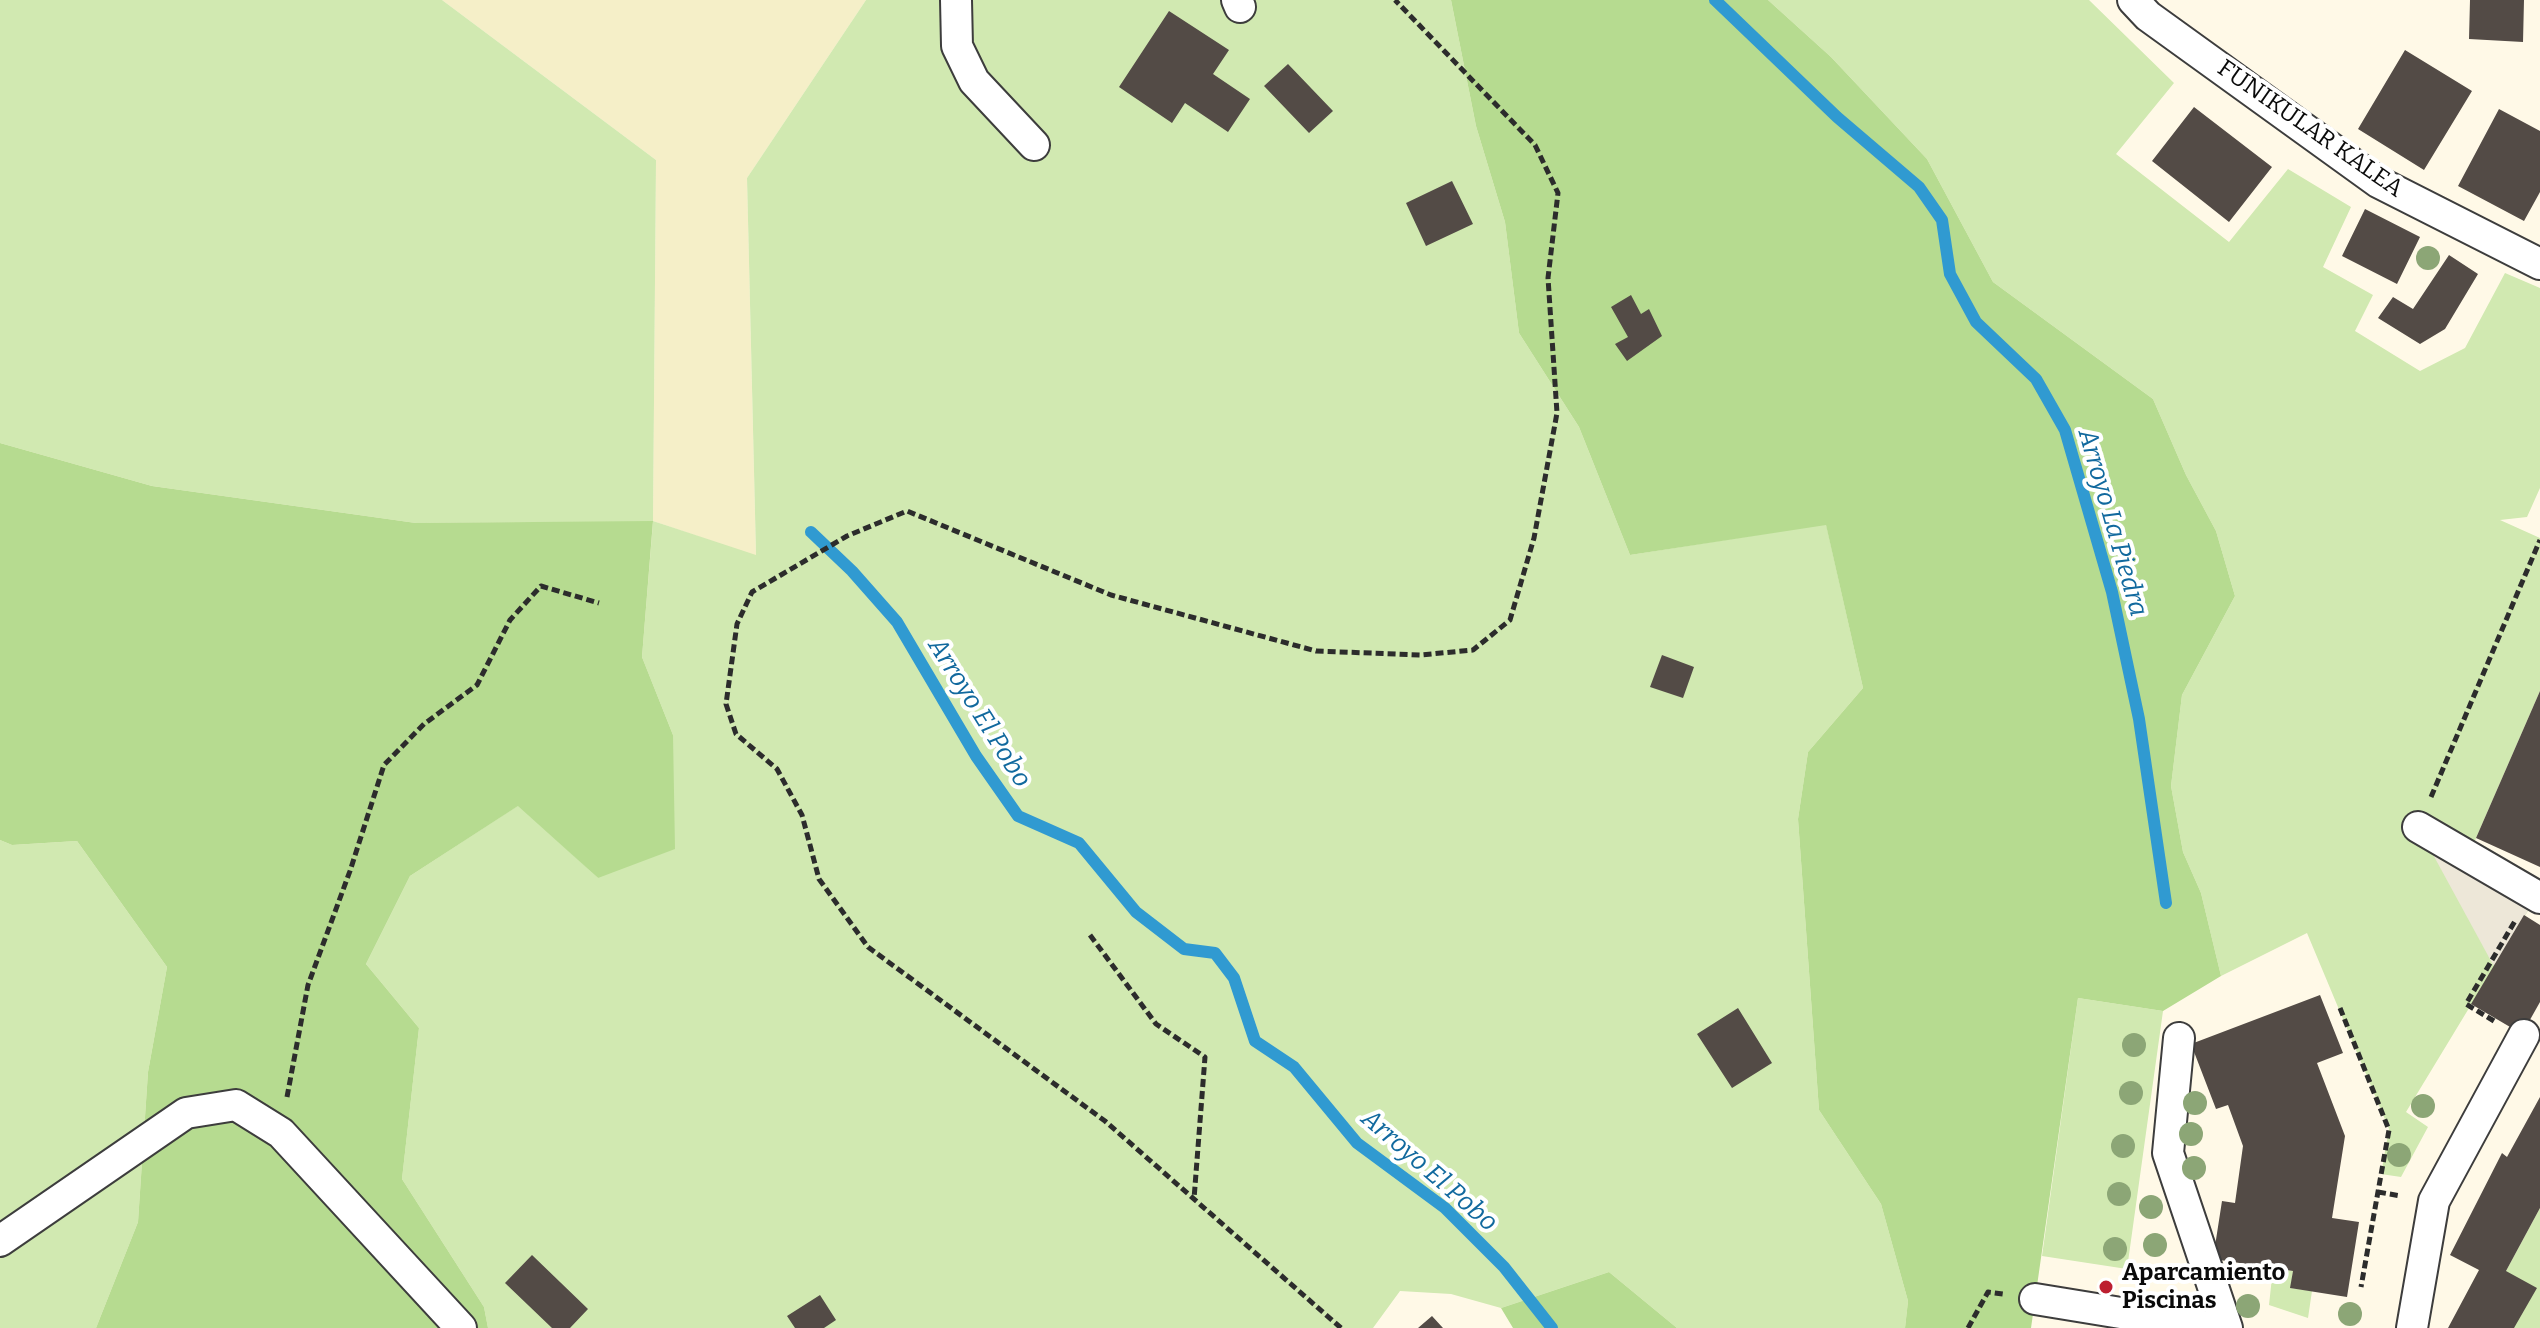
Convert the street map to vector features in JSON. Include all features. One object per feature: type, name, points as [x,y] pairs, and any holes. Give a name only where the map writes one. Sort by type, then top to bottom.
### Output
[{"type":"street","points":[[956,0],[957,46],[974,81],[1034,145]]},
{"type":"street","name":"FUNIKULAR KALEA","points":[[2133,0],[2148,16],[2378,182],[2540,264]]},
{"type":"street","points":[[2418,827],[2536,895]]},
{"type":"street","points":[[2412,1328],[2434,1201],[2524,1037]]},
{"type":"street","points":[[2179,1038],[2168,1153],[2227,1328]]},
{"type":"street","points":[[0,1241],[186,1113],[236,1105],[281,1133],[461,1328]]},
{"type":"street","points":[[2035,1299],[2213,1328]]},
{"type":"path","points":[[1341,1328],[1105,1121],[868,947],[819,879],[802,815],[777,769],[736,734],[726,704],[737,624],[752,592],[847,536],[907,511],[1111,595],[1316,651],[1421,655],[1473,650],[1510,620],[1534,538],[1557,413],[1548,278],[1558,193],[1535,145],[1395,0]]},
{"type":"path","points":[[2418,827],[2540,540]]},
{"type":"path","points":[[281,1133],[308,985],[350,871],[384,765],[424,724],[477,685],[510,620],[541,586],[599,603]]},
{"type":"path","points":[[2524,1037],[2466,1004],[2536,895]]},
{"type":"path","points":[[1090,935],[1156,1024],[1205,1057],[1194,1199]]},
{"type":"path","points":[[2340,1008],[2389,1130],[2361,1287]]},
{"type":"path","points":[[1968,1328],[1988,1292]]},
{"type":"shaded area","points":[[442,0],[866,0],[747,178],[756,556],[653,521],[656,160]]},
{"type":"shaded area","points":[[2418,827],[2537,896],[2494,966],[2491,961]]},
{"type":"green space","points":[[0,0],[442,0],[656,160],[653,521],[756,555],[747,178],[866,0],[1451,0],[1476,126],[1505,222],[1519,333],[1579,427],[1630,555],[1826,524],[1863,688],[1808,752],[1798,819],[1819,1110],[1881,1204],[1908,1301],[1905,1328],[1677,1328],[1609,1272],[1501,1308],[1451,1294],[1400,1291],[1373,1328],[488,1328],[484,1307],[402,1179],[419,1028],[366,964],[410,876],[519,805],[598,878],[673,735],[642,657],[653,522],[416,523],[152,486],[0,443]]},
{"type":"green space","points":[[1451,0],[1768,0],[1831,57],[1927,159],[1993,282],[2153,399],[2186,475],[2216,531],[2235,596],[2182,695],[2171,786],[2183,852],[2201,893],[2221,976],[2163,1011],[2078,998],[2031,1328],[1905,1328],[1908,1301],[1881,1204],[1819,1110],[1798,819],[1808,752],[1863,688],[1826,525],[1630,555],[1579,427],[1519,333],[1505,222],[1476,126]]},
{"type":"green space","points":[[1768,0],[2089,0],[2174,83],[2116,154],[2229,242],[2288,169],[2351,207],[2323,267],[2373,295],[2355,331],[2420,371],[2465,348],[2505,273],[2540,288],[2540,488],[2527,517],[2500,520],[2540,538],[2540,691],[2470,858],[2537,896],[2406,1112],[2428,1127],[2401,1177],[2381,1174],[2389,1129],[2307,933],[2221,976],[2201,893],[2183,852],[2171,786],[2182,695],[2235,596],[2216,531],[2186,475],[2153,399],[1993,282],[1927,159],[1831,57]]},
{"type":"green space","points":[[0,443],[152,486],[416,523],[653,521],[642,657],[673,735],[675,849],[598,878],[518,806],[410,876],[366,964],[419,1028],[402,1179],[484,1307],[488,1328],[96,1328],[138,1222],[148,1072],[167,967],[77,841],[12,845],[0,840]]},
{"type":"green space","points":[[0,840],[12,845],[77,841],[167,967],[148,1072],[138,1222],[96,1328],[0,1328]]},
{"type":"green space","points":[[2078,998],[2163,1011],[2127,1269],[2042,1256]]},
{"type":"green space","points":[[2540,1208],[2540,1328],[2514,1328],[2506,1271]]},
{"type":"green space","points":[[2273,1268],[2293,1271],[2291,1288],[2312,1291],[2308,1318],[2269,1305]]},
{"type":"green space","points":[[1609,1272],[1677,1328],[1513,1328],[1501,1308]]},
{"type":"building","points":[[2470,0],[2524,0],[2523,42],[2469,39]]},
{"type":"building","points":[[1169,11],[1229,50],[1213,74],[1250,99],[1228,132],[1185,103],[1172,123],[1119,87]]},
{"type":"building","points":[[2405,50],[2472,91],[2424,170],[2358,129]]},
{"type":"building","points":[[1288,64],[1333,111],[1309,133],[1264,86]]},
{"type":"building","points":[[2194,107],[2272,167],[2229,222],[2152,161]]},
{"type":"building","points":[[2499,109],[2540,131],[2540,192],[2524,221],[2458,186]]},
{"type":"building","points":[[1452,181],[1473,224],[1426,246],[1406,203]]},
{"type":"building","points":[[2365,209],[2420,237],[2397,284],[2342,256]]},
{"type":"building","points":[[2449,255],[2478,274],[2445,329],[2420,344],[2378,318],[2393,297],[2413,309]]},
{"type":"building","points":[[1631,295],[1641,314],[1649,309],[1662,336],[1627,361],[1615,344],[1628,337],[1611,307]]},
{"type":"building","points":[[1662,655],[1694,667],[1683,698],[1650,687]]},
{"type":"building","points":[[2540,691],[2540,867],[2476,838]]},
{"type":"building","points":[[2524,915],[2540,925],[2540,1002],[2522,1034],[2471,1004]]},
{"type":"building","points":[[2320,995],[2343,1053],[2317,1063],[2345,1136],[2332,1218],[2359,1222],[2347,1297],[2290,1288],[2293,1271],[2213,1259],[2222,1201],[2235,1203],[2243,1146],[2228,1105],[2216,1109],[2191,1044]]},
{"type":"building","points":[[1738,1008],[1772,1063],[1732,1088],[1697,1034]]},
{"type":"building","points":[[2540,1097],[2540,1208],[2506,1271],[2537,1288],[2514,1328],[2448,1328],[2479,1270],[2450,1255],[2502,1153],[2507,1157]]},
{"type":"building","points":[[532,1255],[588,1309],[570,1328],[552,1328],[505,1283]]},
{"type":"building","points":[[820,1295],[836,1320],[824,1328],[795,1328],[787,1316]]},
{"type":"building","points":[[1432,1316],[1443,1328],[1418,1328]]},
{"type":"waterway","name":"Arroyo La Piedra","points":[[1715,0],[1837,117],[1919,187],[1942,220],[1950,274],[1976,322],[2036,379],[2065,430],[2112,592],[2139,719],[2166,903]]},
{"type":"waterway","name":"Arroyo El Pobo","points":[[811,532],[852,571],[897,622],[976,756],[1018,816],[1079,843],[1136,912],[1184,949],[1215,953],[1234,978],[1255,1041],[1294,1067],[1357,1143],[1445,1208],[1504,1267],[1552,1328]]},
{"type":"place","name":"Aparcamiento Piscinas","points":[[2106,1287]]}]
